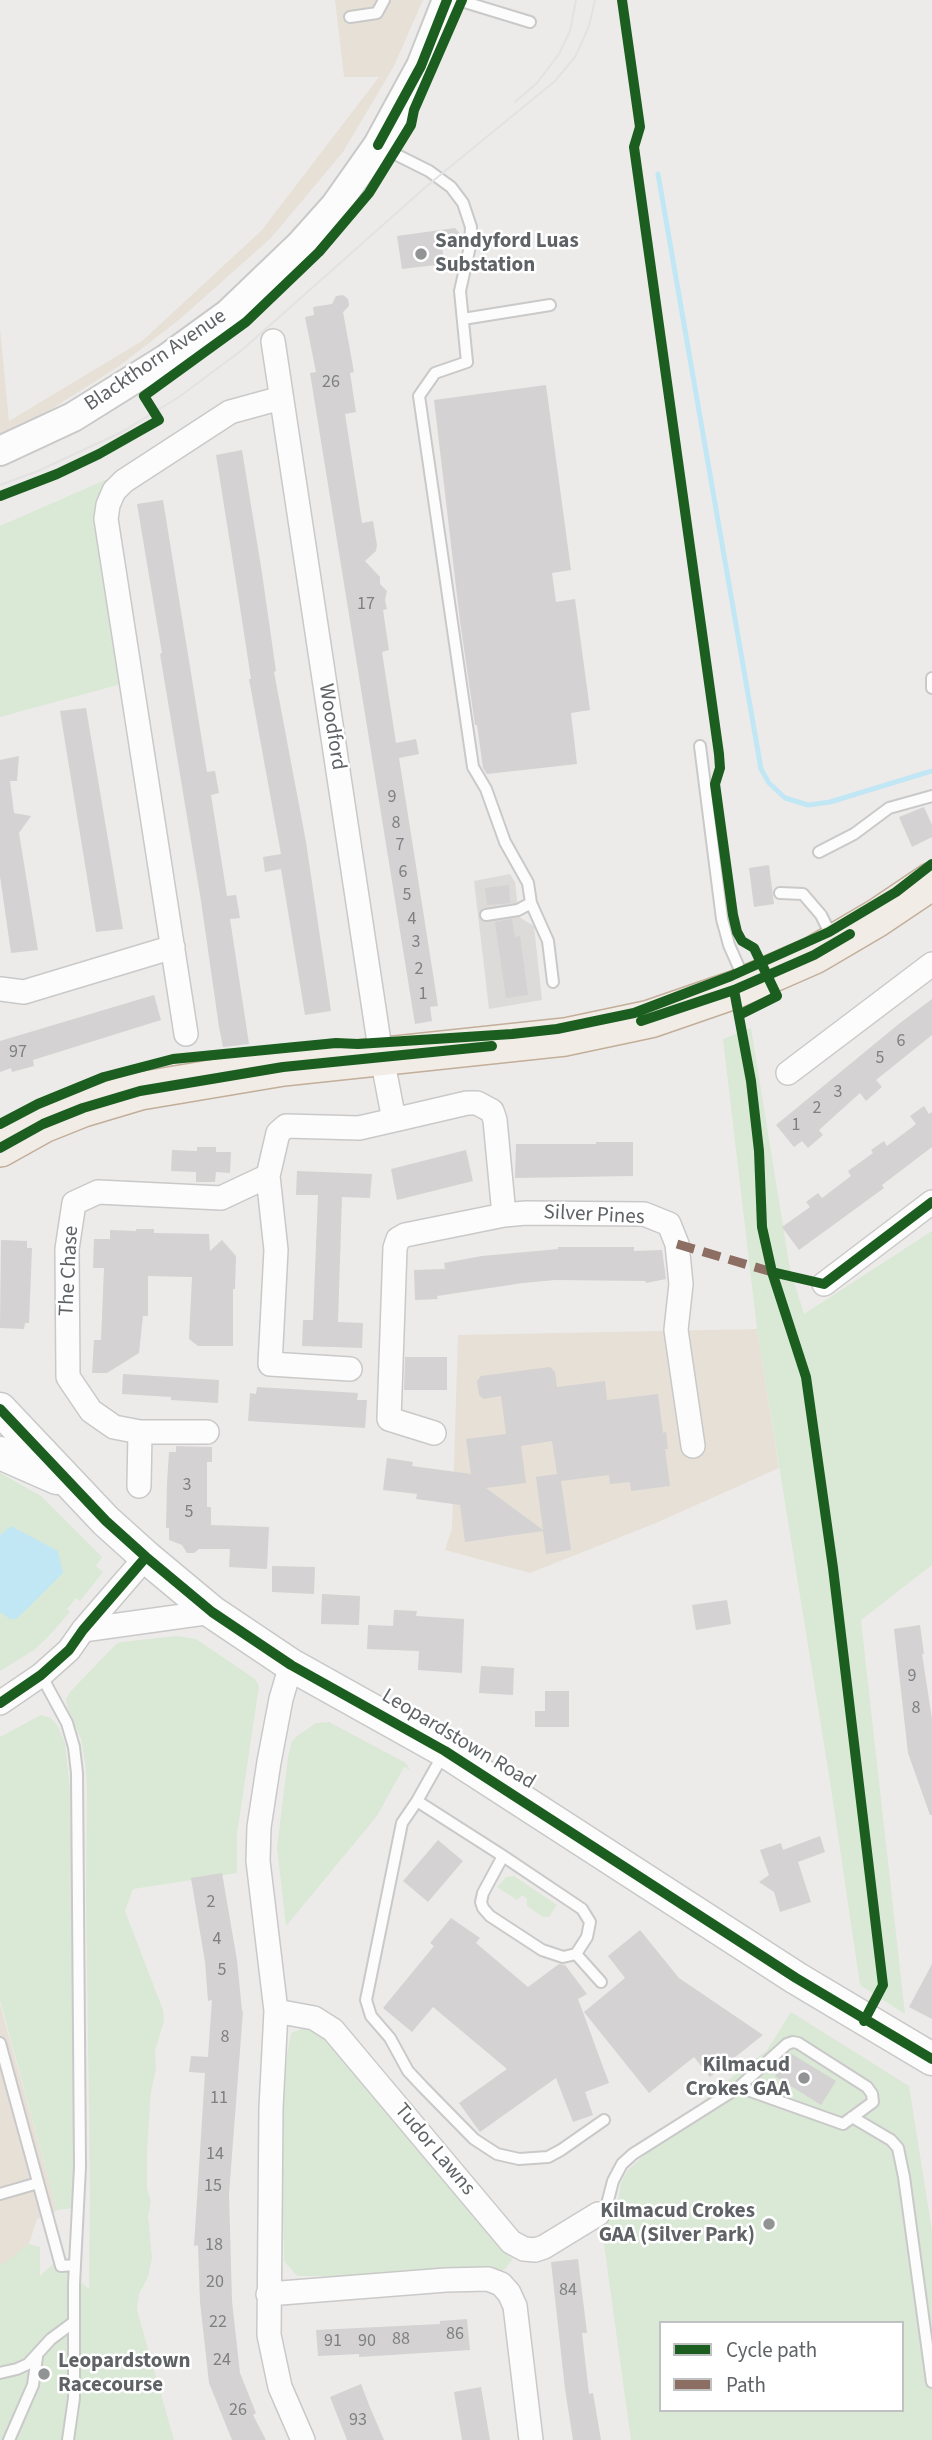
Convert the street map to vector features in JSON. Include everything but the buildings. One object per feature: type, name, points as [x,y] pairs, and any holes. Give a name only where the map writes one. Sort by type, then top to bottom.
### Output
[{"type":"highway","points":[[0,1148],[43,1124],[83,1108],[140,1091],[283,1067],[565,1037],[650,1019],[747,985],[814,955],[877,918],[932,881]]},
{"type":"main road","name":"Leopardstown Road","points":[[0,1409],[68,1483],[146,1557],[212,1612],[291,1665],[445,1751],[864,2021],[932,2059]]},
{"type":"main road","points":[[0,1453],[68,1483]]},
{"type":"street","name":"Blackthorn Avenue","points":[[0,451],[73,417],[186,346],[228,314],[301,244],[335,206],[378,145],[421,66],[447,0]]},
{"type":"street","name":"Woodford","points":[[273,341],[381,1056]]},
{"type":"street","points":[[186,1034],[106,519],[108,505],[114,491],[124,481],[230,412],[281,398]]},
{"type":"street","points":[[0,989],[24,992],[173,947]]},
{"type":"street","points":[[788,1073],[932,964]]},
{"type":"street","points":[[381,1056],[394,1120]]},
{"type":"street","points":[[350,1368],[270,1364],[276,1250],[268,1176],[278,1133],[286,1126],[359,1128],[467,1103],[486,1106],[492,1111],[495,1120],[504,1215]]},
{"type":"street","name":"The Chase","points":[[207,1432],[140,1432],[114,1427],[91,1411],[68,1377],[67,1250],[74,1203],[98,1192],[221,1198],[268,1176]]},
{"type":"street","points":[[824,1284],[932,1202]]},
{"type":"street","name":"Silver Pines","points":[[434,1433],[389,1419],[398,1239],[405,1235],[504,1215],[644,1214],[669,1224],[677,1244],[681,1284],[676,1330],[693,1446]]},
{"type":"street","points":[[139,1486],[140,1432]]},
{"type":"street","points":[[0,1703],[41,1675],[69,1650],[146,1557]]},
{"type":"street","points":[[83,1630],[212,1612]]},
{"type":"street","points":[[291,1665],[281,1699],[260,1827],[261,1896],[276,2011],[271,2108],[269,2335],[279,2387],[303,2440]]},
{"type":"street","name":"Tudor Lawns","points":[[276,2011],[314,2018],[333,2030],[511,2242],[524,2249],[544,2247],[598,2214]]},
{"type":"street","points":[[268,2294],[446,2280],[488,2279],[501,2284],[515,2306],[531,2440]]},
{"type":"lane","points":[[350,17],[377,13],[384,0]]},
{"type":"lane","points":[[457,0],[530,22]]},
{"type":"lane","points":[[378,145],[438,177],[451,187],[469,216],[470,246],[460,291],[467,362],[435,373],[419,396],[473,767],[486,789],[505,842],[528,883],[531,903],[548,941],[552,982]]},
{"type":"lane","points":[[463,319],[550,305]]},
{"type":"lane","points":[[932,678],[932,688]]},
{"type":"lane","points":[[700,746],[722,919],[729,945],[747,985]]},
{"type":"lane","points":[[819,852],[854,834],[889,808],[932,796]]},
{"type":"lane","points":[[780,892],[803,894],[821,915],[835,943]]},
{"type":"lane","points":[[486,915],[518,910],[531,903]]},
{"type":"lane","points":[[537,958],[550,956]]},
{"type":"lane","points":[[41,1675],[66,1723],[74,1746],[78,1773],[80,2167],[75,2266],[74,2398],[68,2440]]},
{"type":"lane","points":[[445,1751],[402,1824],[366,2000],[371,2016],[390,2038],[408,2071],[474,2140],[497,2154],[519,2159],[548,2157],[604,2120]]},
{"type":"lane","points":[[417,1801],[503,1856],[586,1913],[590,1922],[587,1937],[576,1954],[563,1957],[542,1950],[490,1916],[484,1908],[481,1902],[483,1893],[503,1856]]},
{"type":"lane","points":[[576,1954],[601,1982]]},
{"type":"lane","points":[[0,2043],[61,2266],[75,2266]]},
{"type":"lane","points":[[598,2214],[606,2208],[613,2181],[622,2164],[633,2154],[738,2087],[787,2044],[798,2043],[867,2087],[873,2102],[843,2124],[738,2087]]},
{"type":"lane","points":[[852,2117],[891,2140],[898,2148],[932,2382]]},
{"type":"lane","points":[[0,2194],[38,2183]]},
{"type":"lane","points":[[0,2372],[17,2369],[37,2357],[51,2339],[74,2322]]},
{"type":"lane","points":[[9,2440],[33,2385],[37,2357]]},
{"type":"shaded area","points":[[335,0],[423,0],[394,66],[343,152],[271,238],[180,319],[118,367],[37,418],[0,434],[0,328],[9,421],[142,341],[261,231],[379,77],[344,77]]},
{"type":"shaded area","points":[[510,874],[515,882],[519,917],[534,926],[542,1000],[489,1009],[474,881]]},
{"type":"shaded area","points":[[757,1329],[779,1468],[656,1523],[530,1573],[445,1550],[452,1528],[458,1335]]},
{"type":"shaded area","points":[[0,2004],[57,2210],[37,2219],[29,2244],[0,2267]]},
{"type":"green space","points":[[112,477],[121,684],[0,717],[0,526]]},
{"type":"green space","points":[[751,1028],[790,1269],[804,1314],[932,1231],[932,1565],[861,1620],[905,2014],[860,1985],[757,1329],[723,1039]]},
{"type":"green space","points":[[0,1473],[41,1496],[102,1557],[96,1566],[103,1572],[80,1601],[76,1598],[67,1609],[70,1612],[48,1637],[34,1650],[0,1671]]},
{"type":"green space","points":[[177,1636],[196,1639],[255,1679],[259,1686],[237,1834],[237,1873],[133,1889],[125,1911],[163,2010],[164,2021],[155,2051],[156,2069],[151,2092],[147,2150],[152,2258],[148,2277],[139,2294],[137,2310],[174,2440],[0,2440],[0,2266],[29,2244],[40,2247],[40,2276],[56,2261],[89,2289],[87,1791],[81,1739],[66,1699],[116,1644]]},
{"type":"green space","points":[[41,1715],[51,1718],[58,1726],[65,1744],[71,1796],[75,2208],[57,2210],[0,2000],[0,1737]]},
{"type":"green space","points":[[329,1722],[406,1763],[410,1770],[404,1767],[377,1816],[286,1926],[277,1848],[288,1757],[292,1741],[297,1736],[316,1723]]},
{"type":"green space","points":[[514,1876],[557,1905],[549,1917],[543,1917],[527,1906],[527,1899],[522,1895],[517,1900],[497,1887],[506,1877]]},
{"type":"green space","name":"Kilmacud Crokes GAA (Silver Park)","points":[[791,2012],[909,2086],[932,2231],[932,2440],[631,2440],[602,2230],[617,2208],[621,2183],[628,2170],[714,2091],[767,2050]]},
{"type":"green space","points":[[307,2027],[331,2040],[513,2259],[506,2268],[501,2272],[439,2269],[347,2276],[297,2276],[284,2261],[281,2115],[291,2033]]},
{"type":"water","points":[[11,1526],[58,1551],[63,1573],[16,1619],[10,1619],[0,1612],[0,1535]]},
{"type":"waterway","points":[[658,174],[761,769],[769,783],[785,798],[808,805],[830,802],[932,771]]},
{"type":"tram line","points":[[515,102],[537,83],[559,54],[570,31],[576,0]]},
{"type":"tram line","points":[[0,485],[38,471],[122,432],[179,397],[242,350],[428,185],[555,81],[575,57],[589,26],[595,0]]},
{"type":"marked path","points":[[677,1244],[772,1272]]},
{"type":"cycle path","points":[[378,145],[421,66],[447,0]]},
{"type":"cycle path","points":[[0,496],[99,454],[159,420],[144,396],[246,322],[319,252],[369,193],[411,125],[414,110],[462,0]]},
{"type":"cycle path","points":[[622,0],[640,127],[634,147],[719,754],[720,768],[715,784],[733,915],[737,932],[742,941],[754,948],[777,996],[739,1015]]},
{"type":"cycle path","points":[[0,1124],[38,1104],[104,1077],[173,1059],[336,1043],[358,1044],[512,1034],[557,1029],[634,1013],[731,976],[829,932],[896,892],[932,864]]},
{"type":"cycle path","points":[[641,1021],[734,990],[814,955],[850,934]]},
{"type":"cycle path","points":[[734,990],[751,1081],[759,1151],[762,1227],[772,1272],[806,1377],[833,1568],[883,1985],[864,2021]]},
{"type":"cycle path","points":[[0,1148],[43,1124],[83,1108],[140,1091],[283,1067],[492,1046]]},
{"type":"cycle path","points":[[772,1272],[824,1284],[932,1202]]},
{"type":"cycle path","points":[[0,1409],[106,1521],[212,1612],[291,1665],[445,1751],[796,1978],[932,2059]]},
{"type":"cycle path","points":[[0,1703],[41,1675],[69,1650],[146,1557]]},
{"type":"place","name":"Sandyford Luas Substation","points":[[421,254]]},
{"type":"place","name":"Kilmacud Crokes GAA","points":[[804,2078]]},
{"type":"place","name":"Kilmacud Crokes GAA (Silver Park)","points":[[769,2224]]},
{"type":"place","name":"Leopardstown Racecourse","points":[[44,2374]]}]
